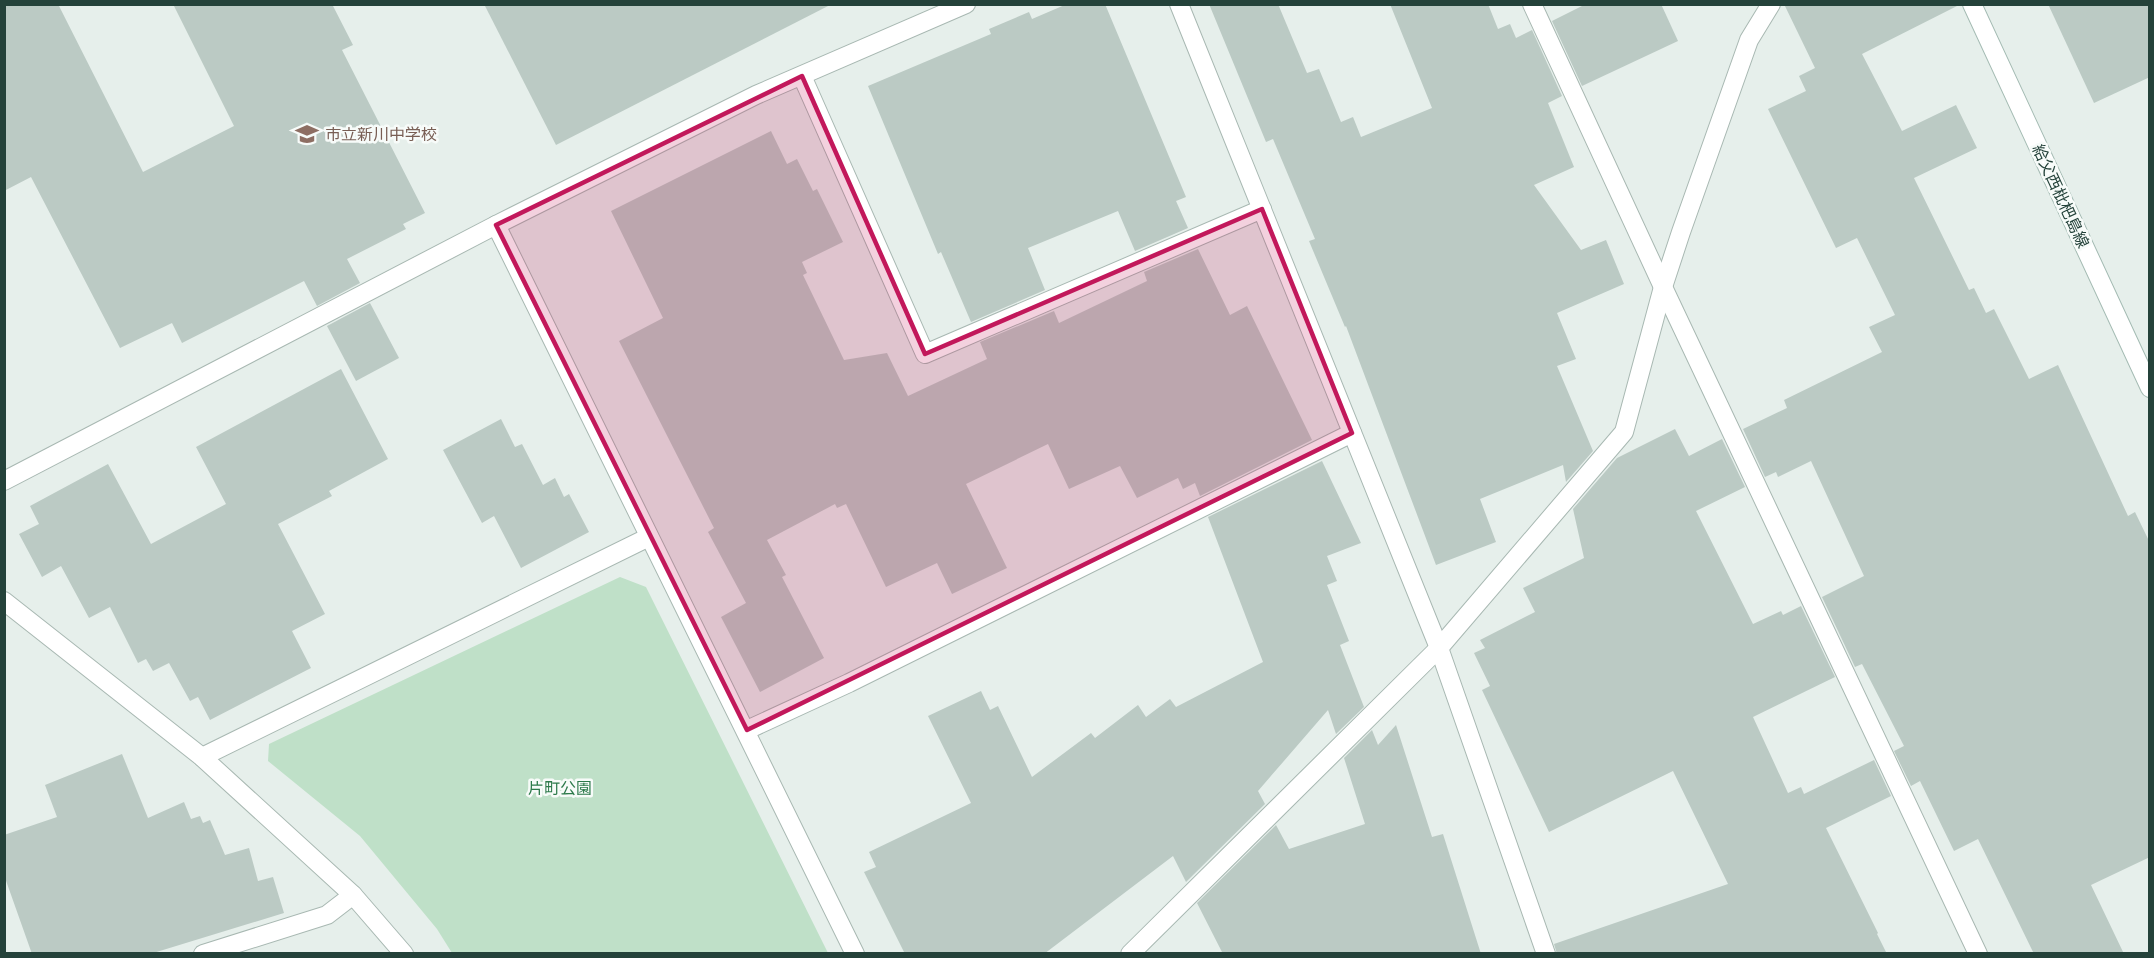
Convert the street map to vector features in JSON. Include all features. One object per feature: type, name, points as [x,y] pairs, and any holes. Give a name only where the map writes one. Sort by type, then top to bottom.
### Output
[{"type":"street","points":[[4,481],[496,225],[756,95],[966,4]]},
{"type":"street","points":[[1179,4],[1439,648],[1546,954]]},
{"type":"street","points":[[1532,4],[1978,954]]},
{"type":"street","points":[[1130,954],[1439,648],[1624,432],[1663,287],[1749,40],[1771,4]]},
{"type":"street","name":"給父西枇杷島線","points":[[1972,4],[2150,388]]},
{"type":"street","points":[[802,76],[925,354],[1262,209]]},
{"type":"street","points":[[496,225],[649,537],[747,730],[855,954]]},
{"type":"street","points":[[747,730],[849,683],[1352,433]]},
{"type":"street","points":[[202,757],[649,537]]},
{"type":"street","points":[[4,601],[202,757],[353,895],[404,954]]},
{"type":"street","points":[[204,954],[327,915],[353,895]]},
{"type":"highlighted area","points":[[802,76],[925,354],[1262,209],[1352,433],[747,730],[496,225]]},
{"type":"green space","name":"片町公園","points":[[620,577],[646,587],[828,953],[452,953],[437,929],[360,836],[268,761],[269,744]]},
{"type":"building","points":[[4,4],[58,4],[143,172],[234,126],[173,4],[332,4],[353,45],[342,50],[425,213],[403,224],[406,229],[347,259],[360,283],[317,306],[304,281],[182,343],[172,323],[120,348],[31,177],[4,191]]},
{"type":"building","points":[[484,4],[832,4],[556,145]]},
{"type":"building","points":[[1067,4],[1105,4],[1186,197],[1176,201],[1188,228],[1135,251],[1118,211],[1028,248],[1045,290],[971,322],[941,252],[938,254],[868,86],[991,34],[989,29],[1029,12],[1032,19]]},
{"type":"building","points":[[1209,4],[1278,4],[1307,73],[1319,69],[1341,122],[1353,117],[1361,137],[1432,108],[1390,4],[1488,4],[1498,29],[1510,24],[1516,38],[1532,30],[1562,96],[1548,103],[1574,167],[1534,185],[1581,250],[1606,240],[1624,284],[1557,313],[1576,359],[1557,366],[1593,451],[1566,482],[1563,465],[1480,499],[1496,542],[1436,565],[1346,326],[1309,241],[1315,239],[1273,139],[1266,142]]},
{"type":"building","points":[[1586,4],[1661,4],[1678,41],[1582,86],[1552,21]]},
{"type":"building","points":[[1784,4],[1961,4],[1862,54],[1902,131],[1956,105],[1977,148],[1914,178],[1969,290],[1974,288],[1986,313],[1994,309],[2029,379],[2058,365],[2128,516],[2135,512],[2150,543],[2150,857],[2091,885],[2124,954],[2034,954],[1978,839],[1954,851],[1920,781],[1911,786],[1894,751],[1904,746],[1862,664],[1855,667],[1822,597],[1864,576],[1811,461],[1778,477],[1776,472],[1765,477],[1743,429],[1787,408],[1784,400],[1882,352],[1869,327],[1895,315],[1857,238],[1836,248],[1768,109],[1806,91],[1799,76],[1815,68]]},
{"type":"building","points":[[2048,4],[2150,4],[2150,77],[2094,103]]},
{"type":"building","points":[[771,131],[787,164],[797,159],[813,191],[817,189],[843,242],[802,262],[807,273],[803,275],[844,360],[887,353],[908,396],[987,359],[980,342],[1054,311],[1059,323],[1147,281],[1144,272],[1198,249],[1230,315],[1247,306],[1312,440],[1200,496],[1195,483],[1183,489],[1178,478],[1137,498],[1120,466],[1069,489],[1048,444],[966,484],[1007,568],[952,594],[937,563],[886,587],[846,504],[837,508],[835,504],[767,540],[786,575],[782,577],[824,658],[760,692],[721,617],[746,603],[708,532],[714,528],[619,341],[663,318],[611,211]]},
{"type":"building","points":[[370,303],[399,358],[356,381],[327,326]]},
{"type":"building","points":[[341,369],[388,459],[329,491],[332,496],[278,524],[325,614],[292,631],[311,668],[210,720],[198,697],[190,701],[169,663],[153,671],[146,659],[138,663],[110,607],[89,618],[61,566],[42,577],[19,534],[39,524],[30,506],[108,464],[151,544],[226,504],[196,447]]},
{"type":"building","points":[[501,419],[515,447],[522,444],[543,485],[555,478],[564,497],[569,494],[589,532],[521,568],[494,516],[482,523],[443,450]]},
{"type":"building","points":[[1675,429],[1689,456],[1722,439],[1745,487],[1696,511],[1753,624],[1781,611],[1783,615],[1801,606],[1835,677],[1753,717],[1788,793],[1801,787],[1804,794],[1874,760],[1891,796],[1826,828],[1887,954],[1557,954],[1554,944],[1728,884],[1673,771],[1549,832],[1482,690],[1490,686],[1474,653],[1485,648],[1480,640],[1535,612],[1523,588],[1584,558],[1573,509],[1617,458]]},
{"type":"building","points":[[1322,461],[1361,543],[1327,556],[1337,581],[1327,585],[1349,641],[1340,645],[1364,707],[1336,734],[1328,710],[1258,791],[1265,804],[1186,882],[1173,856],[1044,954],[905,954],[864,872],[876,867],[869,852],[971,803],[928,716],[981,691],[990,710],[998,706],[1032,777],[1091,733],[1095,738],[1138,705],[1146,717],[1170,699],[1176,707],[1263,662],[1208,517]]},
{"type":"building","points":[[1396,725],[1432,837],[1443,834],[1481,954],[1223,954],[1197,903],[1276,825],[1289,849],[1365,824],[1344,758],[1372,730],[1378,745]]},
{"type":"building","points":[[122,754],[148,818],[184,802],[191,819],[200,816],[203,823],[210,820],[225,855],[249,848],[258,881],[273,877],[284,913],[150,954],[32,954],[4,875],[4,835],[57,817],[45,785]]},
{"type":"place","name":"市立新川中学校","points":[[307,134]]}]
